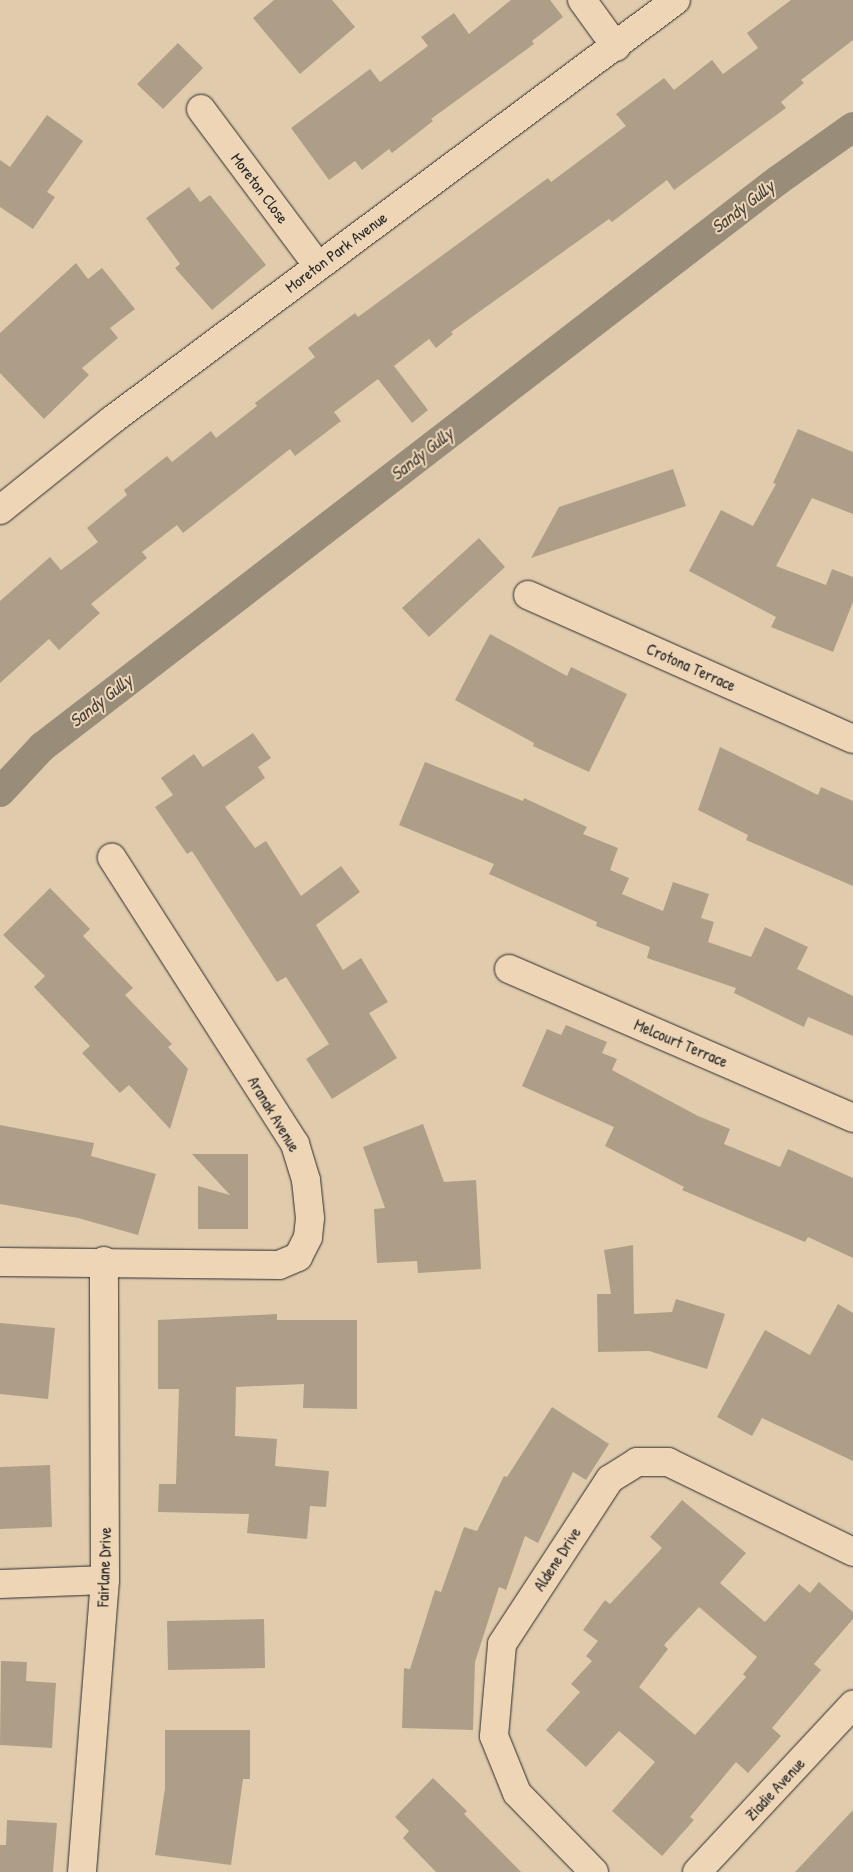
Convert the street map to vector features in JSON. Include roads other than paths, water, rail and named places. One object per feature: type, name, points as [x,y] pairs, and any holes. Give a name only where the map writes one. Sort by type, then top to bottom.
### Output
[{"type":"street","points":[[582,0],[616,48]]},
{"type":"street","name":"Moreton Park Avenue","points":[[0,510],[112,420],[318,266],[616,48],[676,0]]},
{"type":"street","name":"Moreton Close","points":[[201,109],[318,266]]},
{"type":"street","name":"Crotona Terrace","points":[[528,595],[853,739]]},
{"type":"street","name":"Aranak Avenue","points":[[0,1262],[104,1261],[280,1265],[298,1257],[308,1237],[310,1218],[306,1180],[295,1144],[112,858]]},
{"type":"street","name":"Melcourt Terrace","points":[[509,969],[853,1118]]},
{"type":"street","name":"Fairlane Drive","points":[[82,1872],[105,1580],[104,1261]]},
{"type":"street","name":"Aldene Drive","points":[[594,1872],[518,1793],[494,1736],[502,1644],[610,1478],[637,1462],[668,1462],[853,1552]]},
{"type":"street","points":[[0,1584],[105,1580]]},
{"type":"street","name":"Ziadie Avenue","points":[[696,1872],[853,1705]]},
{"type":"waterway","name":"Sandy Gully","points":[[0,792],[42,747],[777,181],[853,127]]}]
